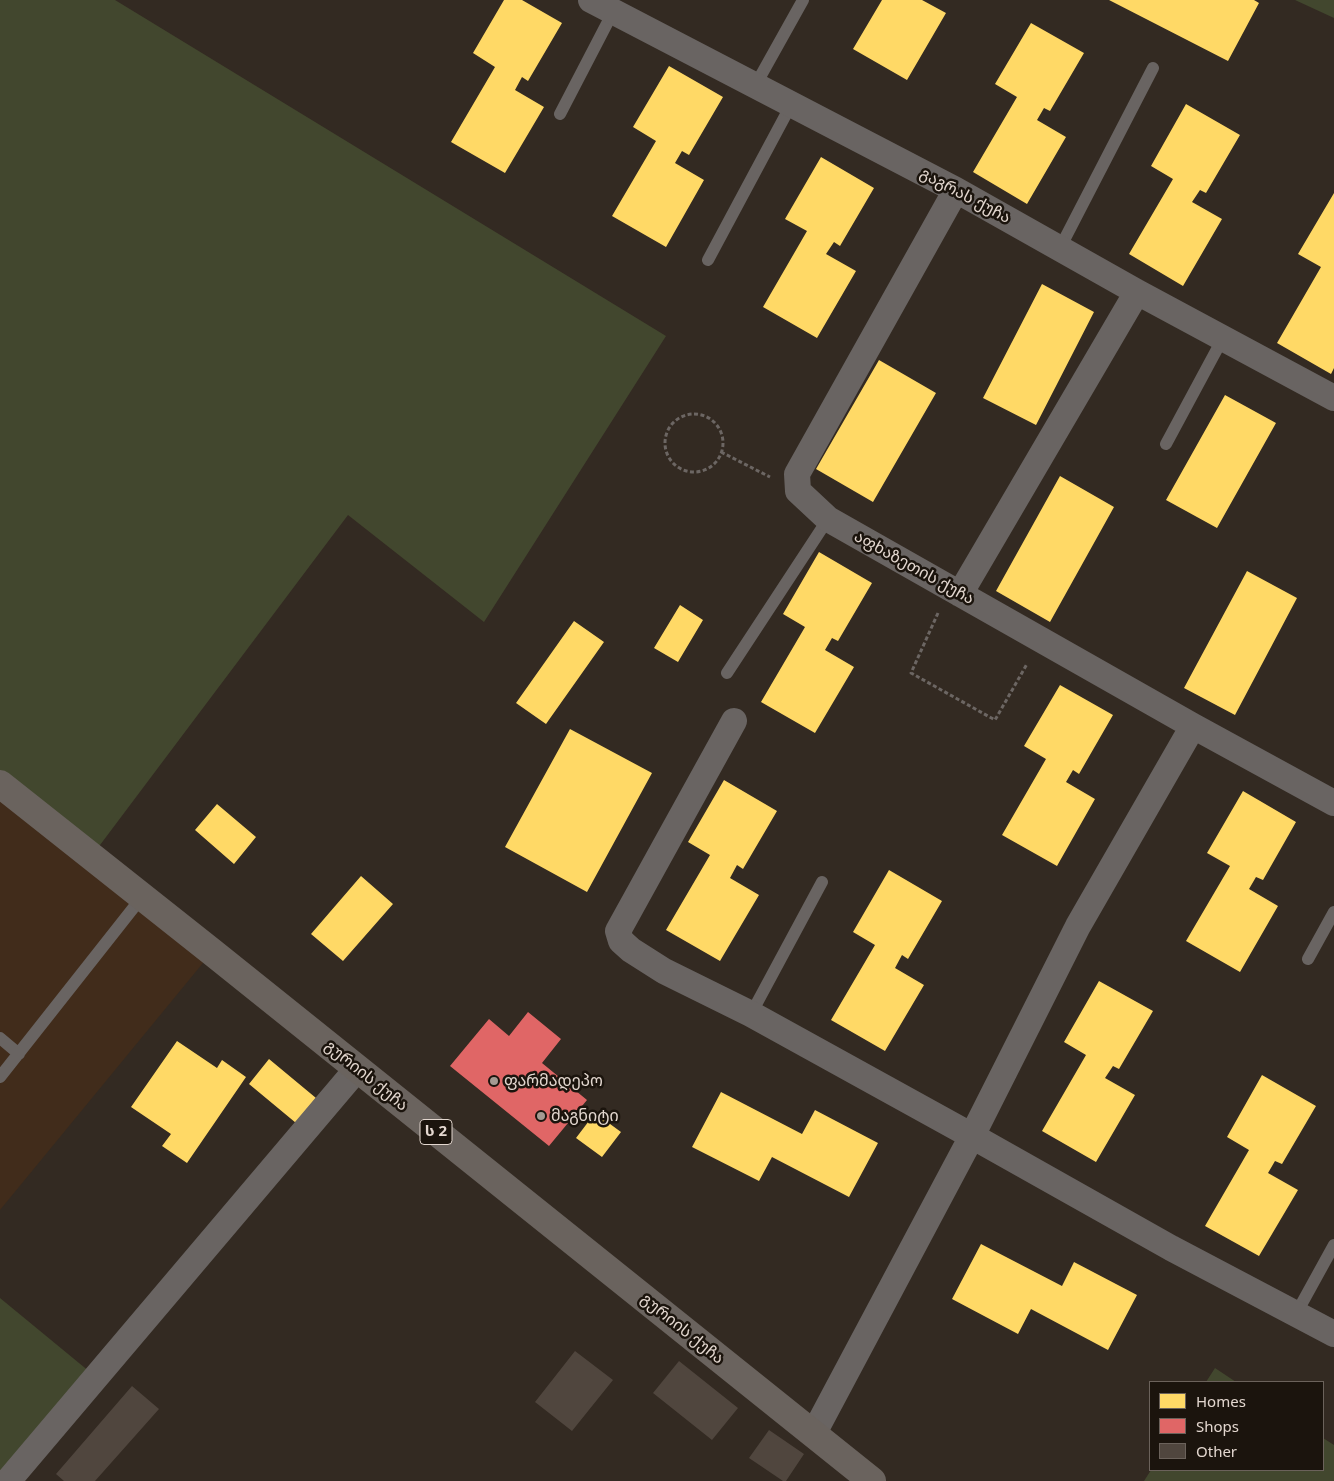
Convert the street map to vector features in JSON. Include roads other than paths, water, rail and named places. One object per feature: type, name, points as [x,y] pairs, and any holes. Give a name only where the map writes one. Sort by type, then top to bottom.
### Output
[{"type":"highway","name":"გურიის ქუჩა","points":[[0,784],[872,1481]]},
{"type":"street","name":"გაგრას ქუჩა","points":[[602,6],[956,190],[1137,292],[1334,398]]},
{"type":"street","name":"აფხაზეთის ქუჩა","points":[[956,190],[797,474],[798,491],[828,519],[1334,803]]},
{"type":"street","points":[[955,591],[1137,292]]},
{"type":"street","points":[[734,721],[618,931],[621,941],[631,950],[664,971],[751,1014],[1171,1248],[1334,1334]]},
{"type":"street","points":[[814,1433],[972,1136],[1078,926],[1194,726]]},
{"type":"street","points":[[8,1481],[357,1069]]},
{"type":"lane","points":[[755,86],[803,0]]},
{"type":"lane","points":[[560,114],[602,6]]},
{"type":"lane","points":[[1060,248],[1153,68]]},
{"type":"lane","points":[[708,260],[791,104]]},
{"type":"lane","points":[[1166,444],[1223,338]]},
{"type":"lane","points":[[727,673],[828,519]]},
{"type":"lane","points":[[751,1014],[822,882]]},
{"type":"lane","points":[[0,1077],[142,897]]},
{"type":"lane","points":[[1308,959],[1334,912]]},
{"type":"lane","points":[[0,1038],[19,1054]]},
{"type":"lane","points":[[1296,1314],[1334,1244]]},
{"type":"place","name":"ფარმადეპო","points":[[494,1081]]},
{"type":"place","name":"მაგნიტი","points":[[541,1116]]}]
